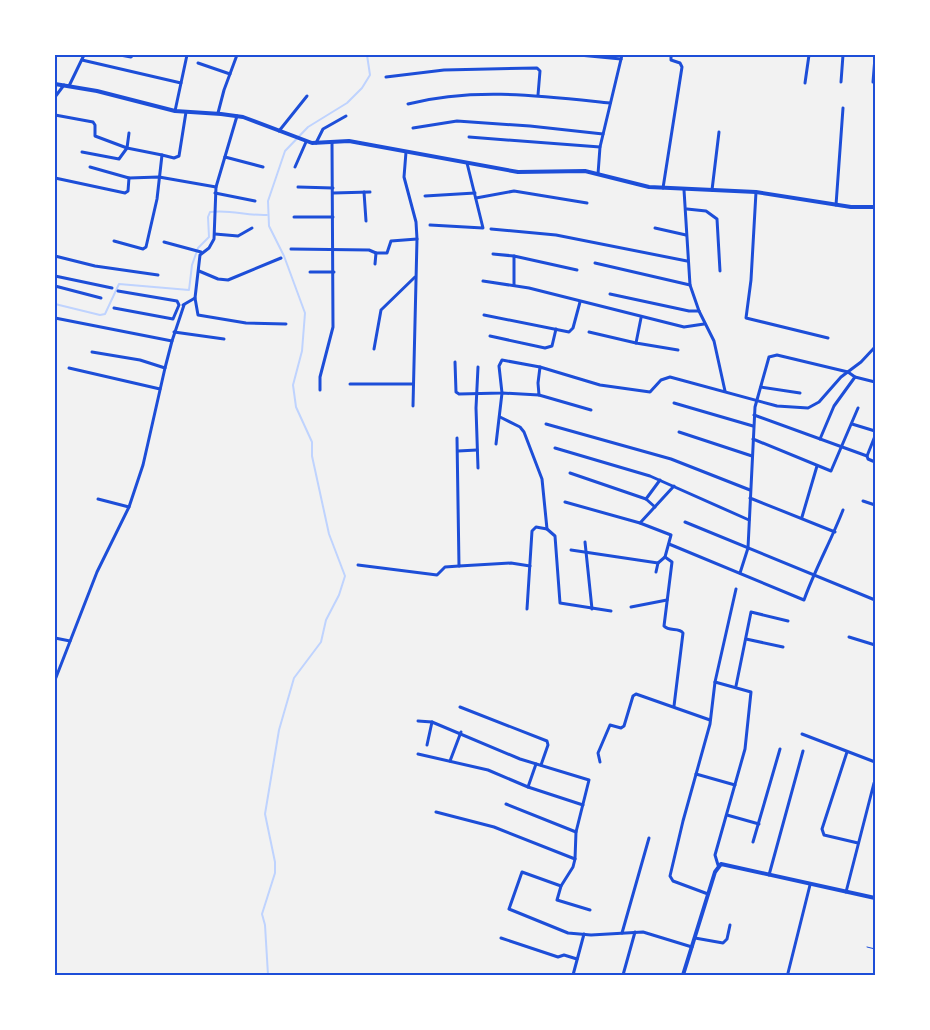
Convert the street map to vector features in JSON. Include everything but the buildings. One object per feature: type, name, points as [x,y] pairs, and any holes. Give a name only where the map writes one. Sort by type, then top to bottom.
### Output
[{"type":"street","points":[[55,97],[66,86],[84,55]]},
{"type":"street","points":[[120,55],[130,57],[133,55]]},
{"type":"street","points":[[175,111],[187,55]]},
{"type":"street","points":[[218,113],[237,55]]},
{"type":"street","points":[[579,55],[622,57],[600,147],[598,174]]},
{"type":"street","points":[[663,189],[682,67],[680,63],[672,60],[671,55]]},
{"type":"street","points":[[805,83],[809,55]]},
{"type":"street","points":[[841,82],[843,55]]},
{"type":"street","points":[[873,82],[875,57]]},
{"type":"street","points":[[82,60],[181,83]]},
{"type":"street","points":[[198,63],[230,74]]},
{"type":"street","points":[[386,77],[444,70],[535,68],[540,71],[538,95]]},
{"type":"street","points":[[55,84],[175,111],[237,116],[306,142],[348,141],[518,172],[578,170],[627,183],[663,189],[756,192],[836,205],[875,207]]},
{"type":"street","points":[[408,104],[458,95],[538,95],[610,103]]},
{"type":"street","points":[[279,131],[307,96]]},
{"type":"street","points":[[836,205],[843,108]]},
{"type":"street","points":[[55,115],[93,122],[95,125],[95,136],[127,148],[174,158],[179,156],[186,112]]},
{"type":"street","points":[[164,242],[201,252],[212,245],[215,234],[216,187],[237,116]]},
{"type":"street","points":[[316,143],[323,129],[346,116]]},
{"type":"street","points":[[413,128],[457,121],[603,134]]},
{"type":"street","points":[[712,191],[719,132]]},
{"type":"street","points":[[82,152],[119,159],[127,148],[129,133]]},
{"type":"street","points":[[470,137],[600,147]]},
{"type":"street","points":[[295,167],[306,142]]},
{"type":"street","points":[[320,390],[320,377],[333,333],[332,142]]},
{"type":"street","points":[[406,152],[404,177],[416,222],[417,239],[413,406]]},
{"type":"street","points":[[114,242],[143,249],[146,247],[160,177],[162,155]]},
{"type":"street","points":[[225,157],[263,167]]},
{"type":"street","points":[[430,225],[483,228],[467,163]]},
{"type":"street","points":[[90,167],[129,178],[160,177],[216,187]]},
{"type":"street","points":[[55,178],[125,193],[128,192],[129,178]]},
{"type":"street","points":[[298,188],[333,188]]},
{"type":"street","points":[[684,190],[687,210],[687,261],[690,285],[704,324],[714,341],[725,390]]},
{"type":"street","points":[[476,198],[514,191],[587,203]]},
{"type":"street","points":[[364,192],[366,221]]},
{"type":"street","points":[[333,193],[370,192]]},
{"type":"street","points":[[756,192],[751,280],[746,318],[828,338]]},
{"type":"street","points":[[215,193],[255,201]]},
{"type":"street","points":[[425,196],[475,193]]},
{"type":"street","points":[[687,210],[706,211],[717,220],[720,270]]},
{"type":"street","points":[[294,216],[333,217]]},
{"type":"street","points":[[215,234],[238,236],[252,228]]},
{"type":"street","points":[[655,228],[686,235]]},
{"type":"street","points":[[491,229],[525,230],[556,235],[687,261]]},
{"type":"street","points":[[291,249],[369,250],[376,253],[388,253],[392,240],[417,239]]},
{"type":"street","points":[[201,252],[196,298],[198,315],[246,323],[286,324]]},
{"type":"street","points":[[375,264],[376,253]]},
{"type":"street","points":[[492,254],[514,256],[577,270]]},
{"type":"street","points":[[55,256],[95,266],[158,275]]},
{"type":"street","points":[[514,256],[514,285]]},
{"type":"street","points":[[199,271],[218,279],[228,280],[281,258]]},
{"type":"street","points":[[595,263],[690,285]]},
{"type":"street","points":[[310,272],[334,272]]},
{"type":"street","points":[[55,276],[112,288]]},
{"type":"street","points":[[374,349],[381,310],[415,277]]},
{"type":"street","points":[[484,281],[514,285],[641,318],[684,327],[704,324]]},
{"type":"street","points":[[55,286],[101,298]]},
{"type":"street","points":[[118,291],[177,301],[179,305]]},
{"type":"street","points":[[610,294],[689,311],[699,311]]},
{"type":"street","points":[[179,305],[184,305],[196,298]]},
{"type":"street","points":[[484,315],[571,332],[580,302]]},
{"type":"street","points":[[114,308],[173,319],[179,305]]},
{"type":"street","points":[[55,680],[97,572],[129,506],[143,465],[174,332],[184,305]]},
{"type":"street","points":[[55,318],[172,341]]},
{"type":"street","points":[[636,342],[641,318]]},
{"type":"street","points":[[490,336],[545,348],[552,346],[556,329]]},
{"type":"street","points":[[174,332],[224,340]]},
{"type":"street","points":[[588,332],[678,350]]},
{"type":"street","points":[[496,444],[502,393],[499,366],[502,360],[540,367],[600,385],[650,392],[661,380],[670,376],[786,408],[808,408],[819,402],[875,347]]},
{"type":"street","points":[[92,352],[140,360],[165,368]]},
{"type":"street","points":[[740,573],[748,548],[754,415],[756,400],[767,362],[772,355],[848,372],[855,377],[875,382]]},
{"type":"street","points":[[456,362],[456,393],[539,395],[591,410]]},
{"type":"street","points":[[478,367],[478,468]]},
{"type":"street","points":[[539,395],[540,367]]},
{"type":"street","points":[[69,368],[160,389]]},
{"type":"street","points":[[820,439],[834,406],[855,377]]},
{"type":"street","points":[[350,384],[413,384]]},
{"type":"street","points":[[761,387],[800,393]]},
{"type":"street","points":[[674,403],[753,426]]},
{"type":"street","points":[[753,439],[817,466],[833,470],[858,408]]},
{"type":"street","points":[[754,415],[867,456],[868,459],[875,462]]},
{"type":"street","points":[[500,418],[520,427],[524,432],[542,478],[547,529],[556,539],[560,603],[611,610]]},
{"type":"street","points":[[546,424],[671,459],[750,490]]},
{"type":"street","points":[[852,424],[875,431]]},
{"type":"street","points":[[679,432],[752,456]]},
{"type":"street","points":[[867,456],[875,436]]},
{"type":"street","points":[[457,438],[459,566]]},
{"type":"street","points":[[555,448],[660,480],[749,520]]},
{"type":"street","points":[[458,451],[477,450]]},
{"type":"street","points":[[802,517],[817,466]]},
{"type":"street","points":[[570,473],[646,499],[655,507]]},
{"type":"street","points":[[646,499],[660,480]]},
{"type":"street","points":[[640,523],[674,486]]},
{"type":"street","points":[[98,498],[129,506]]},
{"type":"street","points":[[750,498],[802,517],[835,532]]},
{"type":"street","points":[[565,502],[640,523],[669,534],[672,537],[666,557],[658,563],[656,572]]},
{"type":"street","points":[[863,502],[875,505]]},
{"type":"street","points":[[669,544],[804,600],[843,510]]},
{"type":"street","points":[[685,522],[875,600]]},
{"type":"street","points":[[527,609],[533,529],[536,527],[547,529]]},
{"type":"street","points":[[585,542],[592,608]]},
{"type":"street","points":[[571,550],[658,563]]},
{"type":"street","points":[[666,557],[672,562],[664,626],[668,629],[680,630],[683,633],[674,706]]},
{"type":"street","points":[[358,564],[437,575],[445,567],[516,563],[530,566]]},
{"type":"street","points":[[708,894],[671,880],[675,849],[710,720],[715,682],[736,589]]},
{"type":"street","points":[[631,607],[667,600]]},
{"type":"street","points":[[736,686],[751,612],[788,621]]},
{"type":"street","points":[[849,637],[875,645]]},
{"type":"street","points":[[55,638],[70,641]]},
{"type":"street","points":[[746,639],[783,648]]},
{"type":"street","points":[[683,975],[718,865],[716,855],[745,749],[751,692],[736,686],[715,682]]},
{"type":"street","points":[[600,762],[598,752],[610,726],[624,726],[634,695],[637,694],[674,706],[710,720]]},
{"type":"street","points":[[460,707],[546,741],[548,745],[541,765]]},
{"type":"street","points":[[418,721],[432,722],[536,764],[589,780],[576,832],[573,867],[561,886],[557,898],[559,902],[590,910]]},
{"type":"street","points":[[427,745],[432,722]]},
{"type":"street","points":[[450,761],[460,732]]},
{"type":"street","points":[[802,734],[875,762]]},
{"type":"street","points":[[753,842],[780,749]]},
{"type":"street","points":[[769,875],[803,751]]},
{"type":"street","points":[[847,752],[822,829],[824,835],[858,843]]},
{"type":"street","points":[[418,754],[488,770],[528,787],[583,805]]},
{"type":"street","points":[[528,787],[536,764]]},
{"type":"street","points":[[696,774],[735,785]]},
{"type":"street","points":[[846,892],[874,783]]},
{"type":"street","points":[[506,804],[576,832]]},
{"type":"street","points":[[436,812],[494,827],[575,859]]},
{"type":"street","points":[[726,815],[758,824]]},
{"type":"street","points":[[622,933],[649,838]]},
{"type":"street","points":[[718,865],[724,864],[810,885],[875,898]]},
{"type":"street","points":[[561,886],[522,872],[510,909],[564,932],[584,934],[648,933],[693,947]]},
{"type":"street","points":[[788,973],[810,885]]},
{"type":"street","points":[[696,938],[723,944],[727,939],[730,925]]},
{"type":"street","points":[[623,975],[635,932]]},
{"type":"street","points":[[573,975],[584,934]]},
{"type":"street","points":[[501,938],[558,957],[564,955],[577,959]]},
{"type":"lane","points":[[867,947],[875,950]]},
{"type":"waterway","points":[[268,975],[265,925],[262,914],[275,873],[275,862],[265,814],[279,730],[294,678],[321,642],[326,620],[339,595],[345,576],[329,534],[312,456],[312,442],[296,407],[293,385],[302,351],[305,313],[284,256],[269,226],[268,201],[285,151],[308,127],[347,103],[362,88],[370,75],[367,55]]},
{"type":"waterway","points":[[55,304],[100,315],[105,314],[119,284],[189,290],[192,265],[198,248],[209,237],[208,217],[210,212],[225,211],[267,215]]}]
